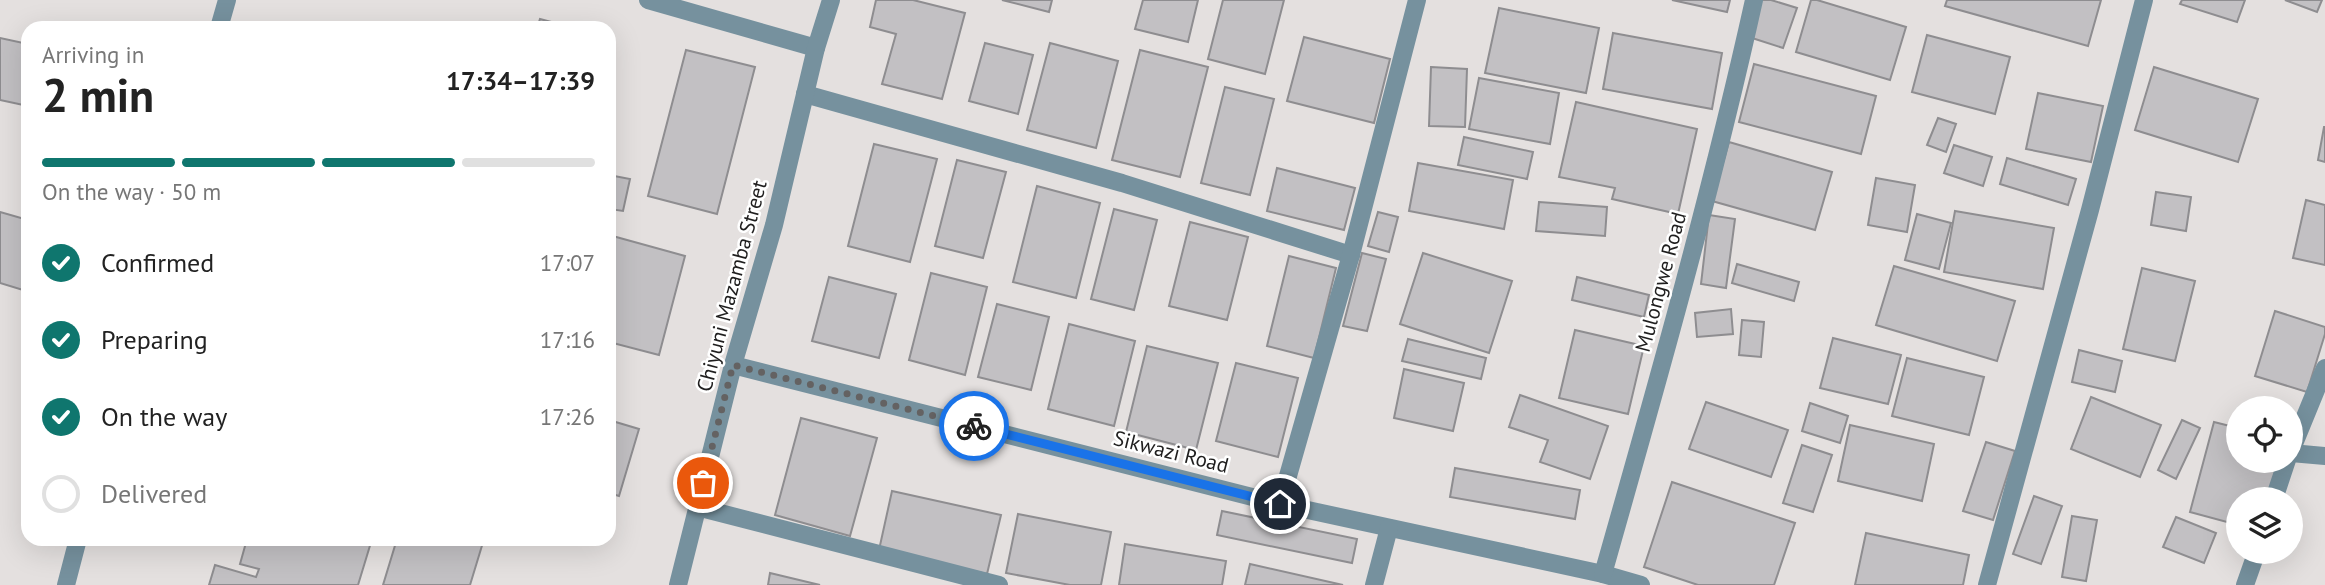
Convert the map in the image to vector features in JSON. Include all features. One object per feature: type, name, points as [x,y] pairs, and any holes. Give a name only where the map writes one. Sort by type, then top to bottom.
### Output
[{"type":"street","points":[[221,21],[227,0]]},
{"type":"street","points":[[649,0],[816,48]]},
{"type":"street","name":"Chiyuni Mazamba Street","points":[[678,585],[733,365],[774,225],[816,48],[831,0]]},
{"type":"street","points":[[1280,504],[1351,255],[1417,0]]},
{"type":"street","name":"Mulongwe Road","points":[[1603,574],[1684,291],[1728,119],[1754,0]]},
{"type":"street","points":[[1987,585],[2090,210],[2144,0]]},
{"type":"street","points":[[805,94],[1122,183],[1351,255]]},
{"type":"street","name":"Sikwazi Road","points":[[733,365],[1280,504],[1603,574],[1641,585]]},
{"type":"street","points":[[2303,422],[2325,368]]},
{"type":"street","points":[[2303,453],[2325,456]]},
{"type":"street","points":[[697,507],[999,585]]},
{"type":"street","points":[[1374,585],[1388,528]]},
{"type":"street","points":[[66,585],[76,546]]},
{"type":"street","points":[[2245,585],[2252,564]]},
{"type":"building","points":[[876,0],[913,0],[965,13],[942,99],[882,84],[896,34],[870,27]]},
{"type":"building","points":[[1002,0],[1052,0],[1049,12]]},
{"type":"building","points":[[1143,0],[1198,0],[1188,42],[1135,29]]},
{"type":"building","points":[[1223,0],[1284,0],[1265,74],[1208,59]]},
{"type":"building","points":[[1672,0],[1730,0],[1727,12]]},
{"type":"building","points":[[1761,0],[1771,0],[1797,8],[1783,48],[1749,37]]},
{"type":"building","points":[[1811,0],[1906,27],[1890,80],[1796,52]]},
{"type":"building","points":[[1947,0],[2101,0],[2088,46],[1945,6]]},
{"type":"building","points":[[2182,0],[2245,0],[2237,22],[2180,4]]},
{"type":"building","points":[[2285,0],[2322,0],[2317,12]]},
{"type":"building","points":[[1499,8],[1599,28],[1586,93],[1485,73]]},
{"type":"building","points":[[1613,33],[1722,53],[1712,109],[1603,89]]},
{"type":"building","points":[[1927,35],[2010,57],[1995,114],[1912,92]]},
{"type":"building","points":[[1304,37],[1390,59],[1374,123],[1287,101]]},
{"type":"building","points":[[0,38],[21,42],[21,104],[0,100]]},
{"type":"building","points":[[985,43],[1033,55],[1018,114],[969,101]]},
{"type":"building","points":[[1050,43],[1118,61],[1096,148],[1027,130]]},
{"type":"building","points":[[686,50],[755,67],[717,214],[648,196]]},
{"type":"building","points":[[1140,50],[1208,67],[1180,177],[1112,160]]},
{"type":"building","points":[[1754,64],[1876,96],[1861,154],[1739,122]]},
{"type":"building","points":[[1431,67],[1467,69],[1465,127],[1429,126]]},
{"type":"building","points":[[2154,67],[2258,99],[2238,162],[2135,130]]},
{"type":"building","points":[[1479,78],[1559,93],[1550,144],[1469,129]]},
{"type":"building","points":[[1225,87],[1274,99],[1250,195],[1201,183]]},
{"type":"building","points":[[2038,93],[2103,106],[2091,162],[2026,149]]},
{"type":"building","points":[[1576,102],[1697,129],[1678,214],[1612,199],[1615,188],[1559,177]]},
{"type":"building","points":[[1938,118],[1956,124],[1946,152],[1927,145]]},
{"type":"building","points":[[2325,127],[2325,162],[2318,160]]},
{"type":"building","points":[[1464,137],[1533,152],[1527,179],[1458,165]]},
{"type":"building","points":[[1729,142],[1832,172],[1815,230],[1712,201]]},
{"type":"building","points":[[874,144],[937,159],[910,262],[848,246]]},
{"type":"building","points":[[1954,145],[1992,157],[1983,186],[1944,173]]},
{"type":"building","points":[[2007,158],[2076,179],[2068,205],[2000,184]]},
{"type":"building","points":[[957,160],[1006,172],[983,258],[935,246]]},
{"type":"building","points":[[1418,163],[1513,180],[1504,229],[1409,211]]},
{"type":"building","points":[[1277,168],[1355,188],[1344,230],[1267,211]]},
{"type":"building","points":[[616,176],[630,179],[623,211],[616,210]]},
{"type":"building","points":[[1876,178],[1915,185],[1907,232],[1868,225]]},
{"type":"building","points":[[1037,186],[1100,203],[1076,298],[1013,282]]},
{"type":"building","points":[[2156,192],[2191,197],[2186,231],[2151,225]]},
{"type":"building","points":[[2306,200],[2325,205],[2325,265],[2293,258]]},
{"type":"building","points":[[1539,202],[1607,207],[1605,236],[1536,231]]},
{"type":"building","points":[[1114,209],[1157,220],[1134,310],[1091,299]]},
{"type":"building","points":[[1955,211],[2054,228],[2043,289],[1944,272]]},
{"type":"building","points":[[0,212],[21,218],[21,289],[0,283]]},
{"type":"building","points":[[1378,212],[1398,217],[1389,252],[1368,246]]},
{"type":"building","points":[[1917,214],[1951,223],[1939,269],[1905,260]]},
{"type":"building","points":[[1709,215],[1735,219],[1726,288],[1701,284]]},
{"type":"building","points":[[1190,222],[1248,237],[1227,320],[1169,306]]},
{"type":"building","points":[[616,237],[685,256],[659,355],[616,344]]},
{"type":"building","points":[[1362,253],[1386,259],[1367,331],[1343,326]]},
{"type":"building","points":[[1423,253],[1512,281],[1489,353],[1400,324]]},
{"type":"building","points":[[1289,256],[1336,268],[1314,358],[1267,346]]},
{"type":"building","points":[[1737,264],[1799,282],[1794,301],[1732,283]]},
{"type":"building","points":[[1894,266],[2015,301],[1997,361],[1876,325]]},
{"type":"building","points":[[2142,268],[2195,281],[2175,361],[2123,349]]},
{"type":"building","points":[[931,273],[987,287],[965,375],[909,360]]},
{"type":"building","points":[[829,277],[896,294],[879,358],[812,341]]},
{"type":"building","points":[[1577,277],[1649,295],[1644,317],[1572,300]]},
{"type":"building","points":[[997,304],[1049,317],[1031,390],[978,377]]},
{"type":"building","points":[[1731,309],[1733,334],[1697,337],[1695,313]]},
{"type":"building","points":[[2275,311],[2325,327],[2307,392],[2255,376]]},
{"type":"building","points":[[1742,320],[1764,322],[1761,357],[1739,355]]},
{"type":"building","points":[[1069,324],[1135,341],[1114,426],[1048,409]]},
{"type":"building","points":[[1575,330],[1644,346],[1628,414],[1559,398]]},
{"type":"building","points":[[1833,338],[1901,355],[1888,404],[1820,388]]},
{"type":"building","points":[[1408,339],[1486,358],[1481,379],[1402,361]]},
{"type":"building","points":[[1147,346],[1218,363],[1196,450],[1126,432]]},
{"type":"building","points":[[2079,350],[2122,361],[2115,392],[2072,382]]},
{"type":"building","points":[[1907,358],[1984,377],[1969,435],[1892,416]]},
{"type":"building","points":[[1236,363],[1298,378],[1278,457],[1216,441]]},
{"type":"building","points":[[1404,369],[1464,383],[1453,431],[1394,418]]},
{"type":"building","points":[[1520,395],[1608,426],[1590,479],[1540,462],[1548,440],[1509,427]]},
{"type":"building","points":[[2091,397],[2161,425],[2140,477],[2071,449]]},
{"type":"building","points":[[1706,402],[1788,430],[1771,477],[1689,449]]},
{"type":"building","points":[[1810,403],[1848,416],[1840,443],[1802,431]]},
{"type":"building","points":[[801,418],[877,438],[850,536],[775,515]]},
{"type":"building","points":[[2182,420],[2200,428],[2176,479],[2158,470]]},
{"type":"building","points":[[616,422],[639,429],[619,496],[616,495]]},
{"type":"building","points":[[2214,422],[2226,425],[2226,473],[2276,473],[2272,487],[2226,487],[2226,522],[2190,512]]},
{"type":"building","points":[[1850,425],[1934,444],[1922,501],[1838,481]]},
{"type":"building","points":[[1986,442],[2015,451],[1993,520],[1963,511]]},
{"type":"building","points":[[1802,445],[1832,455],[1813,512],[1783,503]]},
{"type":"building","points":[[1455,468],[1580,490],[1575,519],[1450,497]]},
{"type":"building","points":[[1672,482],[1795,523],[1774,585],[1698,585],[1644,567]]},
{"type":"building","points":[[892,491],[1001,515],[987,574],[879,550]]},
{"type":"building","points":[[2034,496],[2062,506],[2041,564],[2013,554]]},
{"type":"building","points":[[1222,511],[1357,539],[1352,563],[1217,535]]},
{"type":"building","points":[[1018,514],[1111,532],[1101,585],[1070,585],[1006,573]]},
{"type":"building","points":[[2072,516],[2097,520],[2086,581],[2062,577]]},
{"type":"building","points":[[2176,517],[2216,533],[2204,563],[2163,547]]},
{"type":"building","points":[[1866,533],[1969,555],[1963,585],[1855,585]]},
{"type":"building","points":[[1125,544],[1226,561],[1222,585],[1119,585]]},
{"type":"building","points":[[245,546],[370,546],[358,585],[209,585],[215,565],[256,577],[259,569],[240,564]]},
{"type":"building","points":[[395,546],[482,546],[470,585],[383,585]]},
{"type":"building","points":[[1250,564],[1343,585],[1245,585]]},
{"type":"building","points":[[770,573],[820,585],[768,585]]},
{"type":"way so far","points":[[703,483],[733,365],[974,426]]},
{"type":"route","points":[[974,426],[1280,504]]}]
